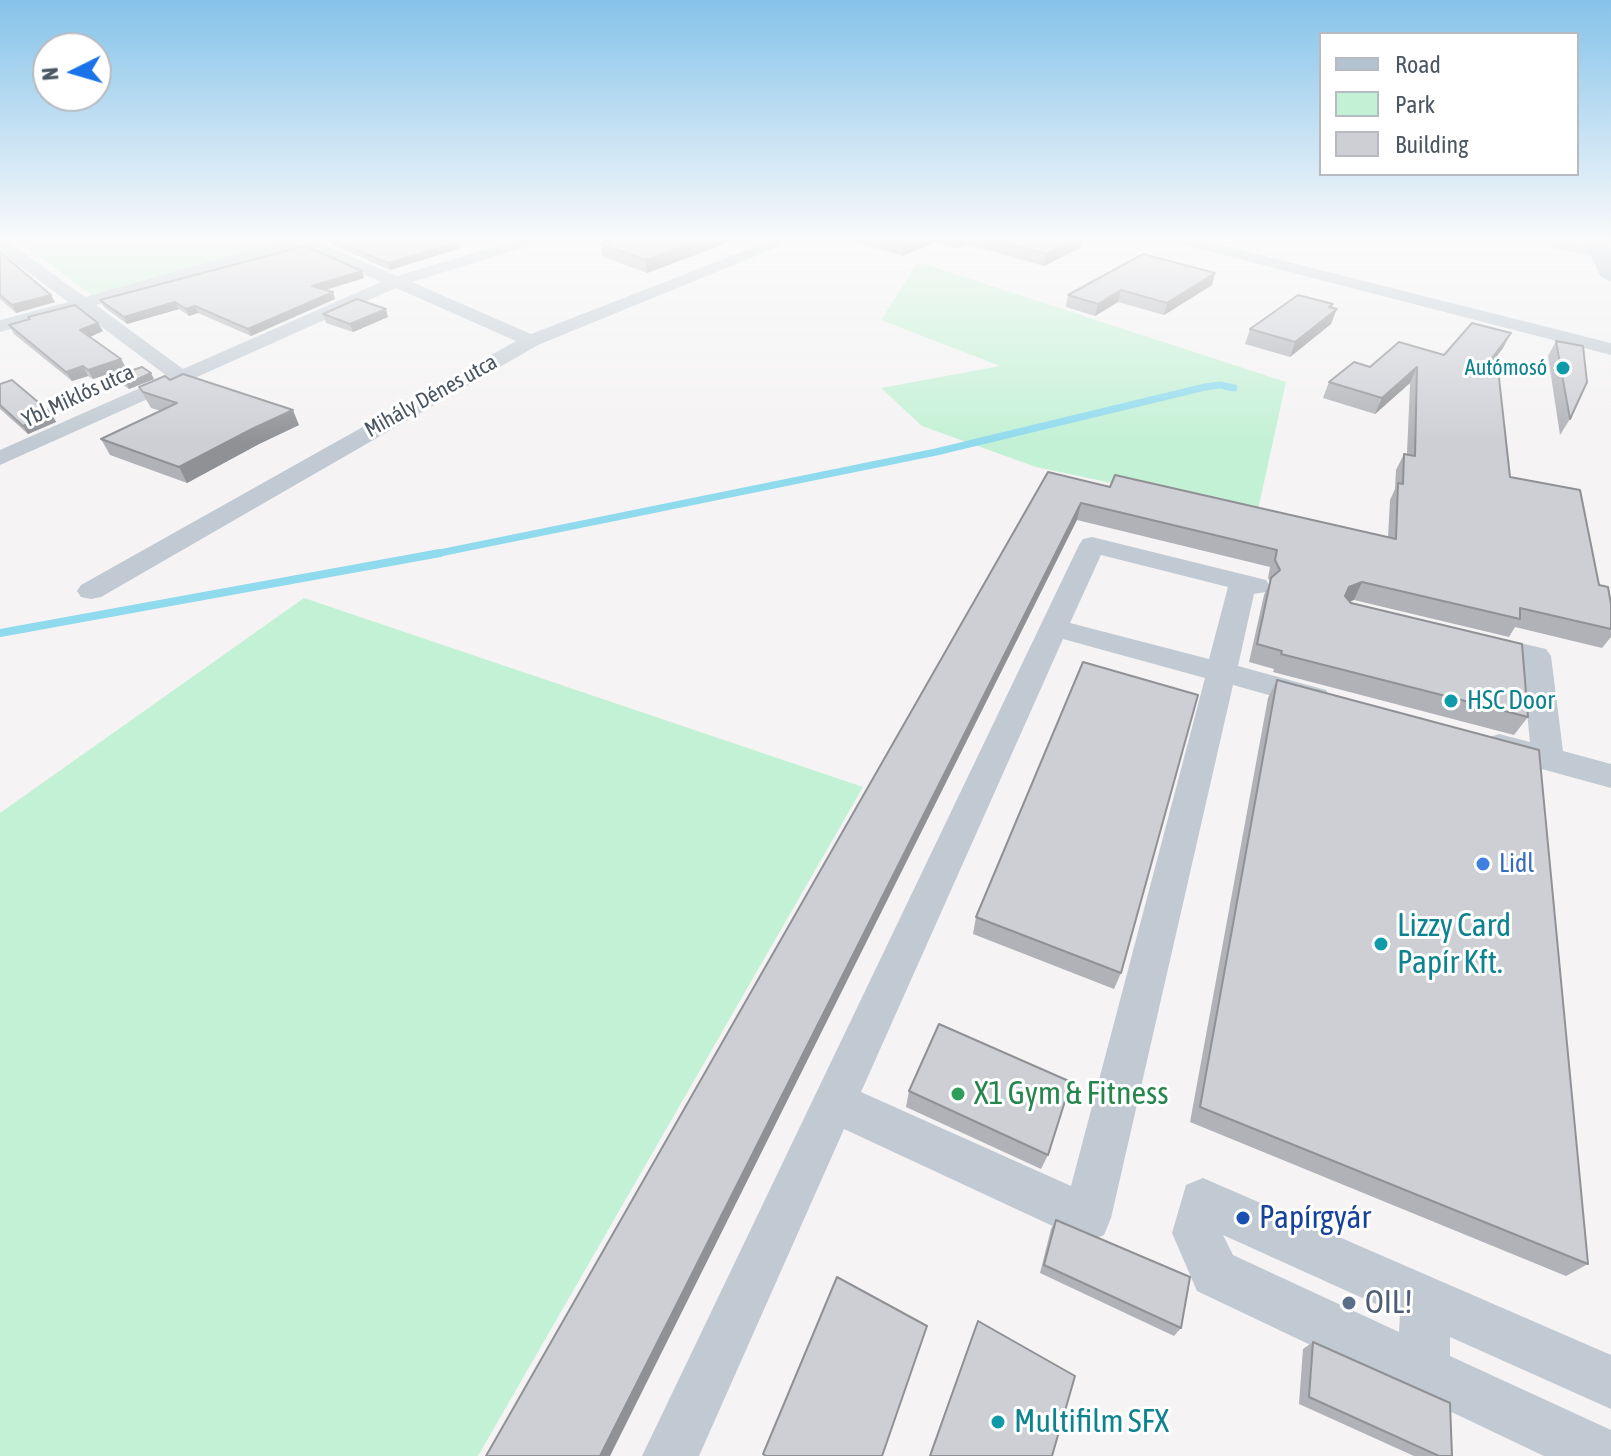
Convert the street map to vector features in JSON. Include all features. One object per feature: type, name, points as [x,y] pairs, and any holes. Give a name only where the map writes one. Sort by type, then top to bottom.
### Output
[{"type":"street","points":[[0,326],[71,307]]},
{"type":"street","points":[[86,307],[180,376]]},
{"type":"street","name":"Ybl Miklós utca","points":[[0,458],[338,307]]},
{"type":"street","points":[[453,307],[531,341]]},
{"type":"street","name":"Mihály Dénes utca","points":[[91,591],[456,381],[531,341],[617,307]]},
{"type":"street","points":[[1446,307],[1611,349]]},
{"type":"street","points":[[670,1456],[1092,545],[1250,585],[1221,672],[1087,1218],[834,1102]]},
{"type":"street","points":[[1056,628],[1340,704]]},
{"type":"street","points":[[1460,638],[1536,656],[1548,759]]},
{"type":"street","points":[[1474,740],[1611,776]]},
{"type":"street","points":[[1605,1456],[1215,1273],[1196,1233],[1203,1202],[1611,1382]]},
{"type":"street","points":[[1423,1371],[1426,1301]]},
{"type":"green space","points":[[889,307],[1056,307],[1286,382],[1257,514],[1036,467],[922,426],[881,388],[1000,366],[881,320]]},
{"type":"green space","points":[[304,598],[863,787],[478,1456],[0,1456],[0,813]]},
{"type":"building","points":[[77,307],[98,323],[80,330],[121,359],[88,370],[83,366],[66,372],[9,325],[30,319],[28,317]]},
{"type":"building","points":[[110,307],[158,307],[124,317]]},
{"type":"building","points":[[197,307],[299,307],[248,329]]},
{"type":"building","points":[[339,307],[386,309],[350,324],[323,314]]},
{"type":"building","points":[[1281,307],[1337,309],[1295,342],[1250,329]]},
{"type":"building","points":[[1472,323],[1511,333],[1486,366],[1498,369],[1510,477],[1580,490],[1599,585],[1608,587],[1611,629],[1520,608],[1520,619],[1362,582],[1349,587],[1345,596],[1351,603],[1522,644],[1528,717],[1281,654],[1282,651],[1257,644],[1271,578],[1280,570],[1275,560],[1277,550],[1081,503],[600,1456],[486,1456],[1048,472],[1110,487],[1115,475],[1396,539],[1398,483],[1403,484],[1404,454],[1415,456],[1417,367],[1382,398],[1329,382],[1354,362],[1370,367],[1399,342],[1444,355]]},
{"type":"building","points":[[1556,341],[1583,346],[1587,382],[1570,419]]},
{"type":"building","points":[[142,367],[151,373],[127,384],[115,376]]},
{"type":"building","points":[[183,374],[293,410],[179,467],[101,439],[177,403],[143,392],[139,387],[165,376],[170,380]]},
{"type":"building","points":[[12,380],[51,413],[23,426],[0,405],[0,384]]},
{"type":"building","points":[[1083,662],[1198,695],[1121,973],[976,917]]},
{"type":"building","name":"Lizzy Card Papír Kft.","points":[[1277,680],[1539,750],[1588,1264],[1200,1107]]},
{"type":"building","points":[[939,1024],[1071,1082],[1048,1155],[909,1091]]},
{"type":"building","points":[[1056,1220],[1190,1277],[1181,1328],[1044,1265]]},
{"type":"building","points":[[837,1277],[927,1326],[882,1456],[766,1456],[763,1454]]},
{"type":"building","name":"Multifilm SFX","points":[[978,1321],[1075,1376],[1052,1456],[930,1456]]},
{"type":"building","points":[[1313,1342],[1450,1403],[1452,1456],[1439,1456],[1309,1397]]},
{"type":"waterway","points":[[438,553],[936,452],[1205,387],[1220,385],[1234,388]]},
{"type":"waterway","points":[[0,633],[438,553]]},
{"type":"waterway","points":[[430,555],[438,553]]},
{"type":"place","name":"Autómosó","points":[[1563,368]]},
{"type":"place","name":"HSC Door","points":[[1451,701]]},
{"type":"place","name":"Lidl","points":[[1483,864]]},
{"type":"place","name":"Lizzy Card Papír Kft.","points":[[1381,944]]},
{"type":"place","name":"X1 Gym & Fitness","points":[[958,1094]]},
{"type":"place","name":"Papírgyár","points":[[1243,1218]]},
{"type":"place","name":"OIL!","points":[[1349,1303]]},
{"type":"place","name":"Multifilm SFX","points":[[998,1422]]}]
